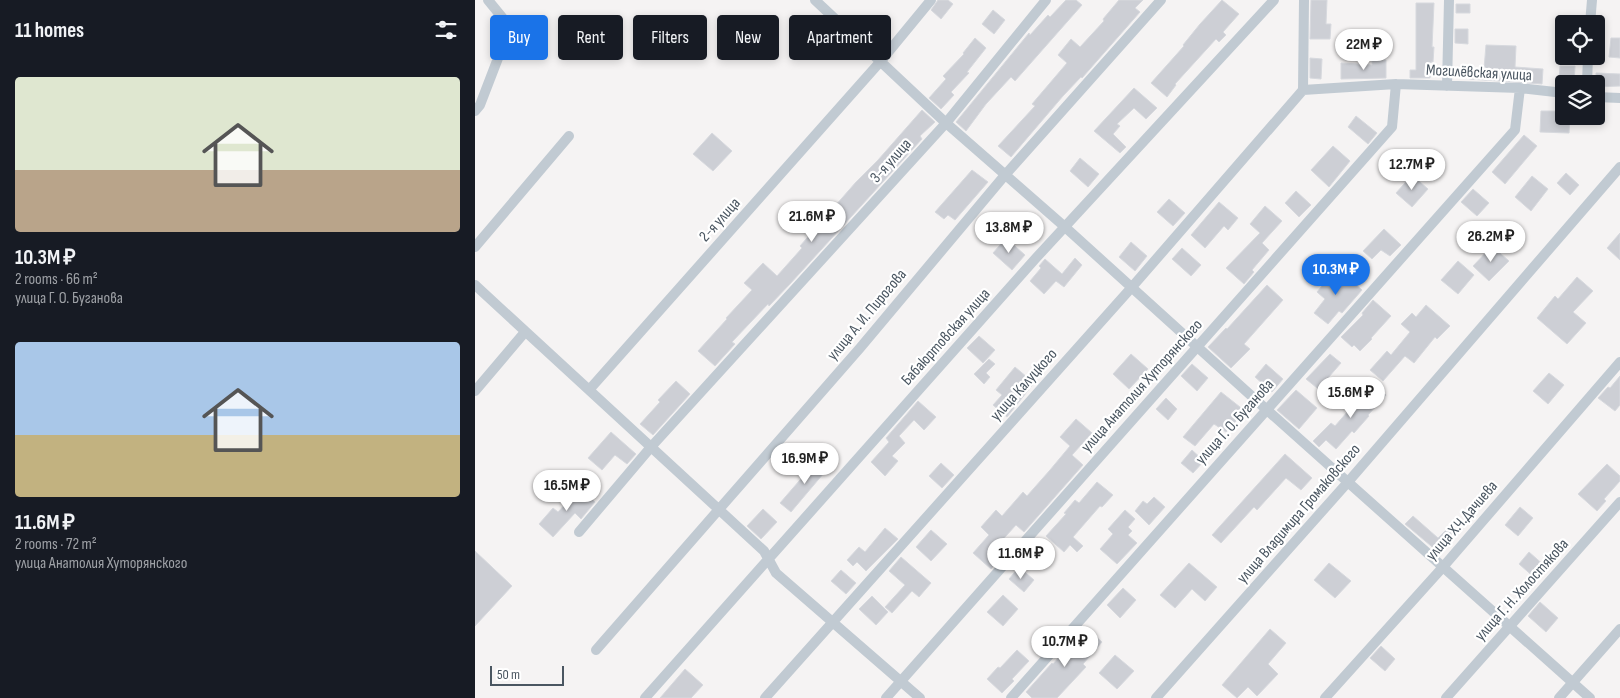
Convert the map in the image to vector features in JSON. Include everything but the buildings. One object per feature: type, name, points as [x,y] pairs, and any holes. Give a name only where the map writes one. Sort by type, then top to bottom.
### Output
[{"type":"street","points":[[475,111],[480,105],[510,27],[488,0]]},
{"type":"street","points":[[815,0],[946,123],[1065,226],[1267,410],[1590,698]]},
{"type":"street","name":"2-я улица","points":[[589,390],[879,62],[931,0]]},
{"type":"street","name":"3-я улица","points":[[579,532],[651,447],[946,123],[1046,0]]},
{"type":"street","name":"улица А. И. Пирогова","points":[[596,650],[860,348],[1005,175],[1161,0]]},
{"type":"street","name":"Бабаюртовская улица","points":[[645,698],[1065,226],[1274,0]]},
{"type":"street","points":[[1303,90],[1304,0]]},
{"type":"street","points":[[1447,86],[1449,0]]},
{"type":"street","points":[[1591,15],[1592,0]]},
{"type":"street","name":"Могилёвская улица","points":[[1303,90],[1396,84],[1520,88],[1555,92]]},
{"type":"street","name":"улица Анатолия Хуторянского","points":[[886,698],[1392,127],[1396,84]]},
{"type":"street","name":"улица Г. О. Буганова","points":[[1011,698],[1515,130],[1520,88]]},
{"type":"street","name":"улица Калуцкого","points":[[765,698],[1132,287],[1303,90]]},
{"type":"street","points":[[1605,97],[1620,98]]},
{"type":"street","points":[[475,247],[569,136]]},
{"type":"street","name":"улица Владимира Громаковского","points":[[1156,698],[1348,482],[1620,167]]},
{"type":"street","points":[[475,284],[764,551],[776,573],[920,698]]},
{"type":"street","points":[[475,391],[525,332]]},
{"type":"street","name":"улица Х.Ч.Дачиева","points":[[1325,698],[1443,567],[1620,362]]},
{"type":"street","name":"улица Г. Н. Холостякова","points":[[1446,698],[1620,502]]},
{"type":"street","points":[[1559,698],[1620,629]]}]
